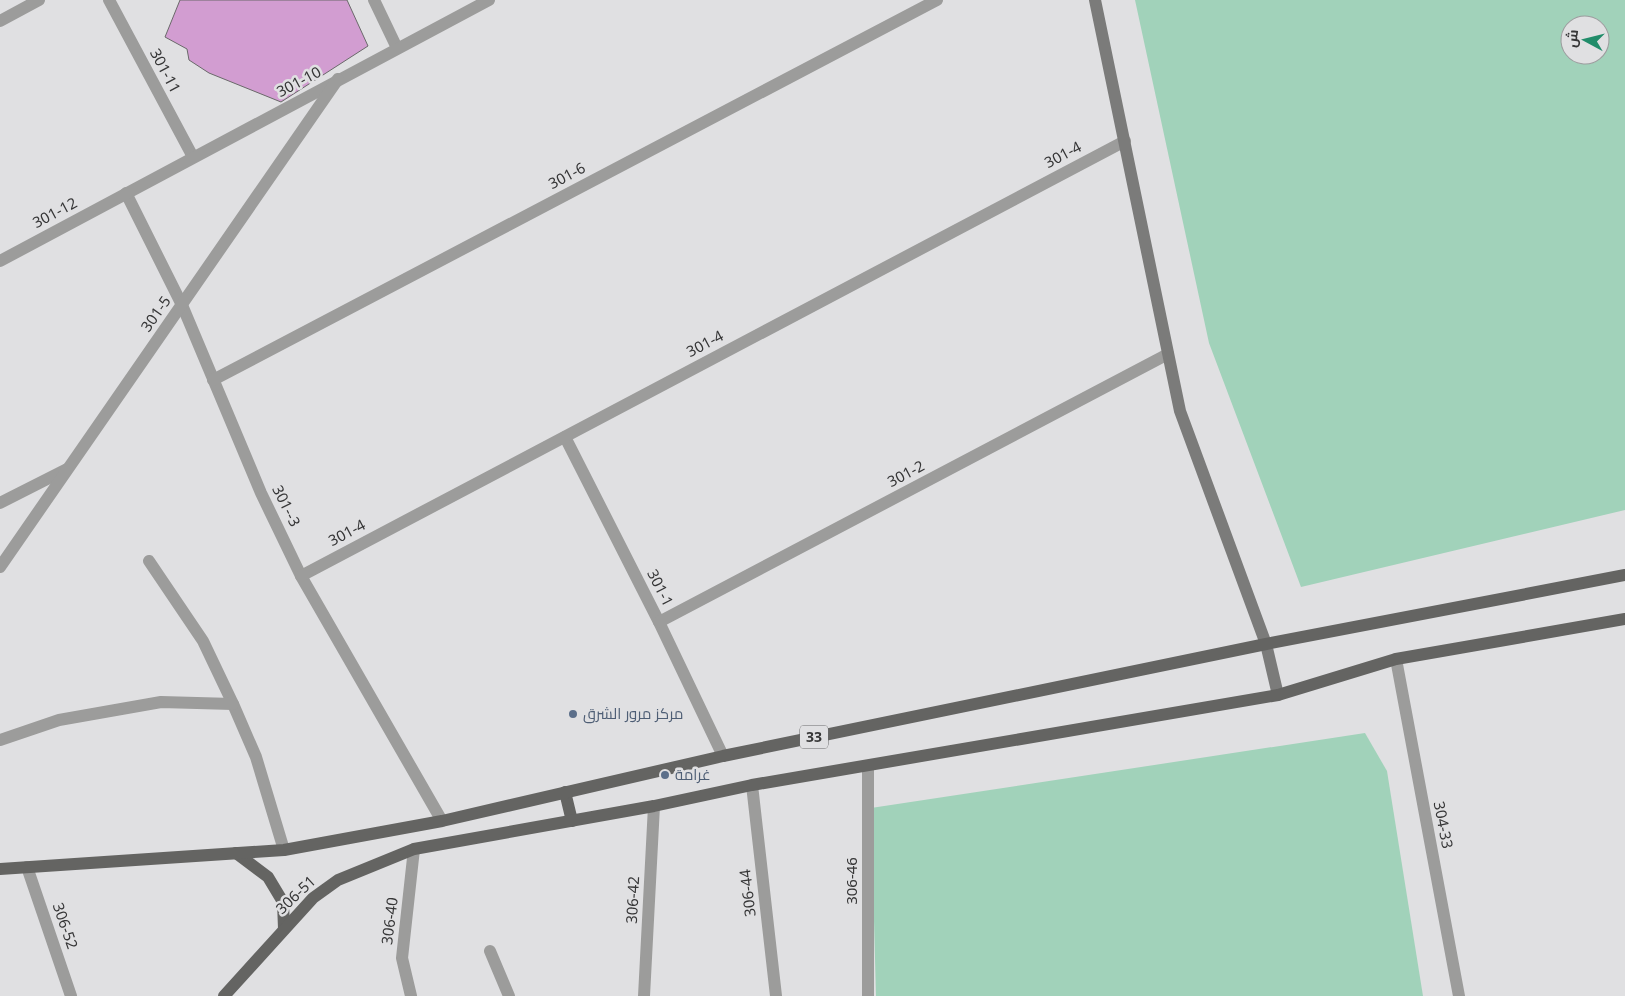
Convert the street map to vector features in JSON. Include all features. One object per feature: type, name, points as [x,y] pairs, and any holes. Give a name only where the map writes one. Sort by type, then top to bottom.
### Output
[{"type":"main road","points":[[1095,0],[1180,411],[1266,644],[1278,695]]},
{"type":"main road","name":"33","points":[[0,869],[284,850],[442,821],[723,756],[1266,644],[1625,575]]},
{"type":"main road","name":"306-51","points":[[224,996],[313,898],[338,880],[414,849],[654,806],[752,785],[1278,695],[1396,660],[1625,618]]},
{"type":"main road","points":[[565,792],[572,821]]},
{"type":"main road","points":[[236,853],[268,877],[283,902],[284,929]]},
{"type":"street","points":[[0,21],[39,0]]},
{"type":"street","name":"301-11","points":[[109,0],[193,157]]},
{"type":"street","points":[[374,0],[397,48]]},
{"type":"street","name":"301-10","points":[[126,194],[489,0]]},
{"type":"street","name":"301-6","points":[[213,380],[937,0]]},
{"type":"street","name":"301-5","points":[[0,567],[338,79]]},
{"type":"street","name":"301-4","points":[[301,576],[1125,141]]},
{"type":"street","name":"301--3","points":[[126,194],[182,305],[261,492],[301,576],[442,821]]},
{"type":"street","name":"301-12","points":[[0,261],[126,194]]},
{"type":"street","name":"301-2","points":[[659,622],[1168,354]]},
{"type":"street","name":"301-1","points":[[565,437],[659,622],[723,756]]},
{"type":"street","points":[[0,503],[69,468]]},
{"type":"street","points":[[149,561],[203,641],[233,704],[256,757],[284,850]]},
{"type":"street","name":"304-33","points":[[1396,660],[1459,996]]},
{"type":"street","points":[[0,740],[59,720],[161,702],[233,704]]},
{"type":"street","name":"306-46","points":[[868,766],[868,996]]},
{"type":"street","name":"306-44","points":[[752,785],[776,996]]},
{"type":"street","name":"306-42","points":[[644,996],[654,806]]},
{"type":"street","name":"306-40","points":[[411,996],[402,958],[414,849]]},
{"type":"street","name":"306-52","points":[[27,867],[71,996]]},
{"type":"street","points":[[490,951],[509,996]]},
{"type":"green space","points":[[1135,0],[1625,0],[1625,510],[1301,587],[1209,343]]},
{"type":"green space","points":[[1365,733],[1387,771],[1423,996],[876,996],[871,808]]},
{"type":"building","points":[[180,0],[347,0],[368,46],[281,102],[209,73],[189,60],[187,49],[165,37]]},
{"type":"place","name":"مرکز مرور الشرق","points":[[573,714]]},
{"type":"place","name":"غرامة","points":[[665,775]]}]
